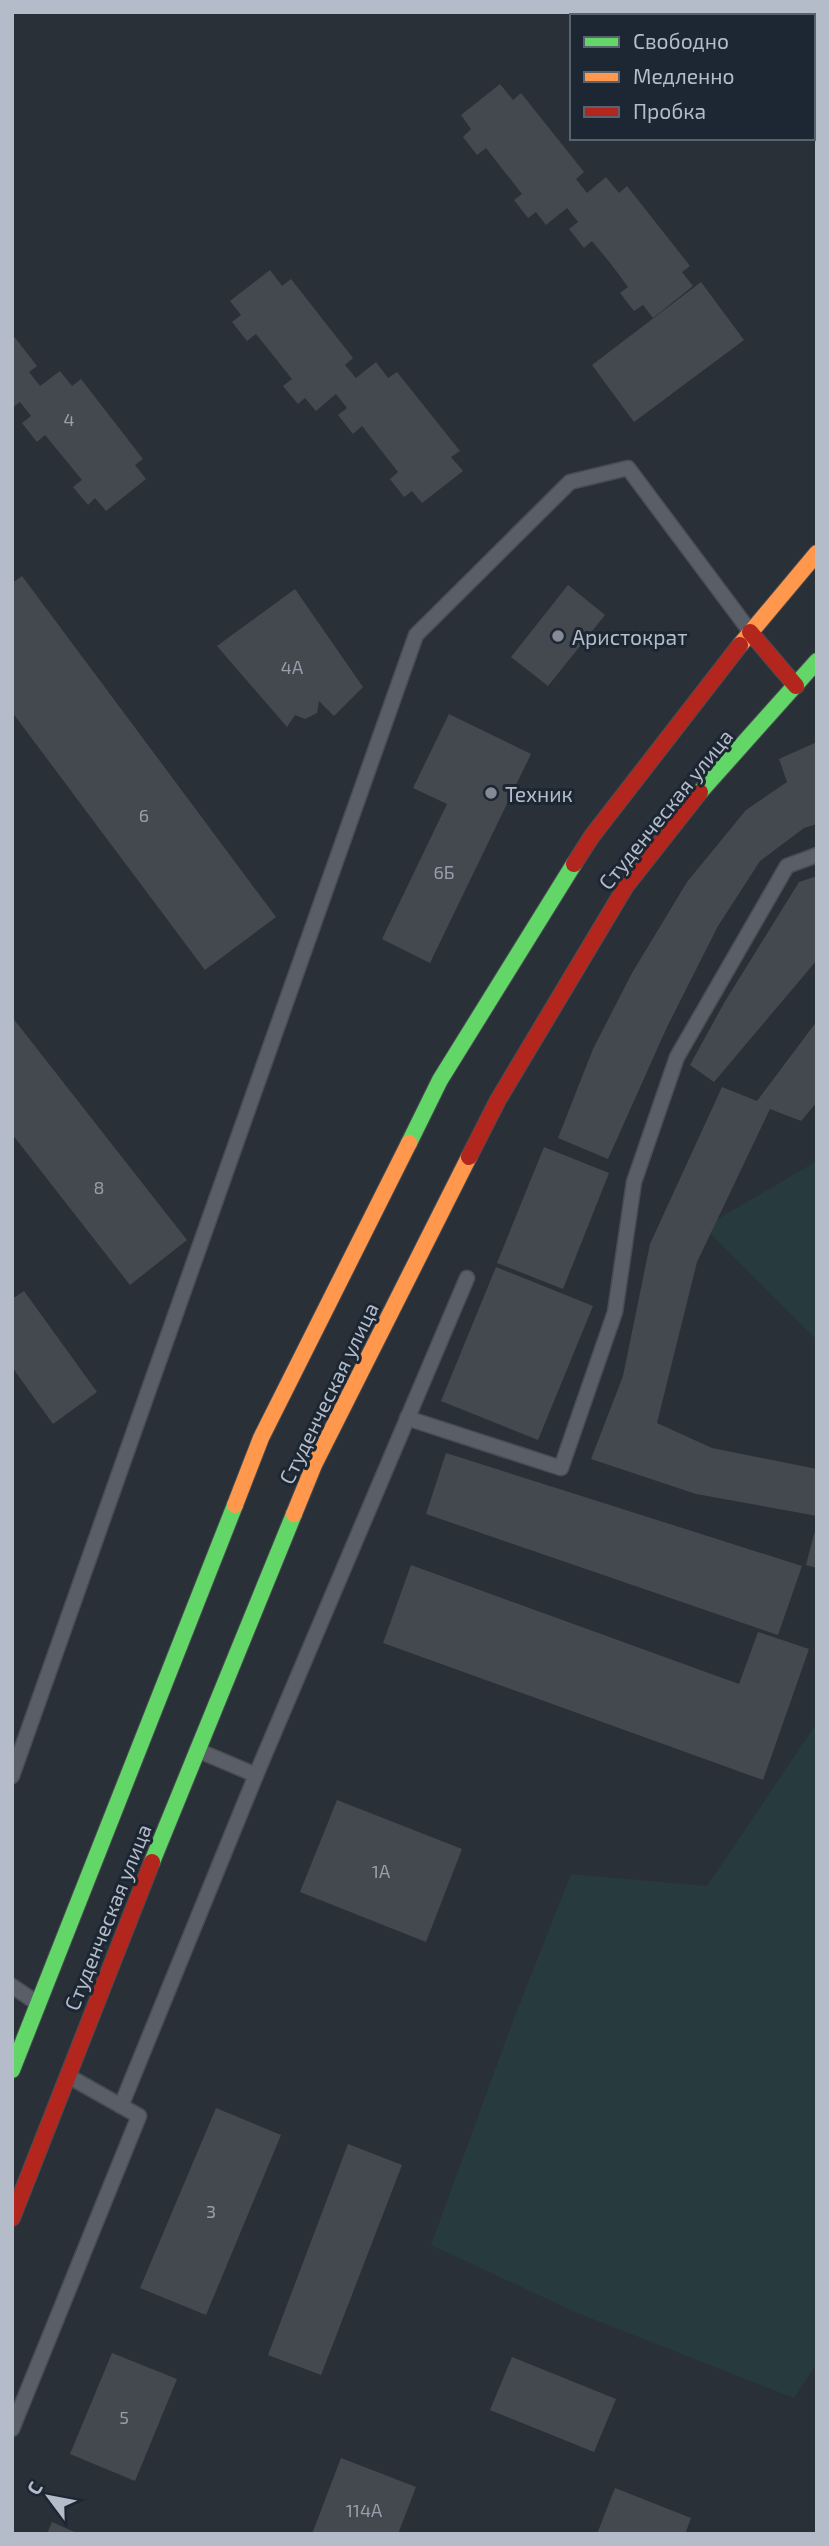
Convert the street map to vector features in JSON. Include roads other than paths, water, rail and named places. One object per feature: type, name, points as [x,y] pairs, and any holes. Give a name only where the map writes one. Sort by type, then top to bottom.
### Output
[{"type":"main road","name":"Студенческая улица","points":[[12,2070],[261,1438],[440,1080],[592,836],[750,632],[817,554]]},
{"type":"main road","points":[[750,632],[796,686]]},
{"type":"main road","name":"Студенческая улица","points":[[12,2218],[196,1749],[314,1465],[498,1100],[626,886],[706,784],[817,661]]},
{"type":"lane","points":[[12,1776],[416,635],[570,482],[628,468],[750,632]]},
{"type":"lane","points":[[407,1418],[561,1468],[615,1312],[634,1182],[677,1057],[787,866],[817,855]]},
{"type":"lane","points":[[121,2106],[256,1774],[467,1278]]},
{"type":"lane","points":[[196,1749],[256,1774]]},
{"type":"lane","points":[[12,1986],[38,2004]]},
{"type":"lane","points":[[12,2429],[139,2116],[67,2076]]},
{"type":"place","name":"Аристократ","points":[[558,636]]},
{"type":"place","name":"Техник","points":[[491,793]]}]
